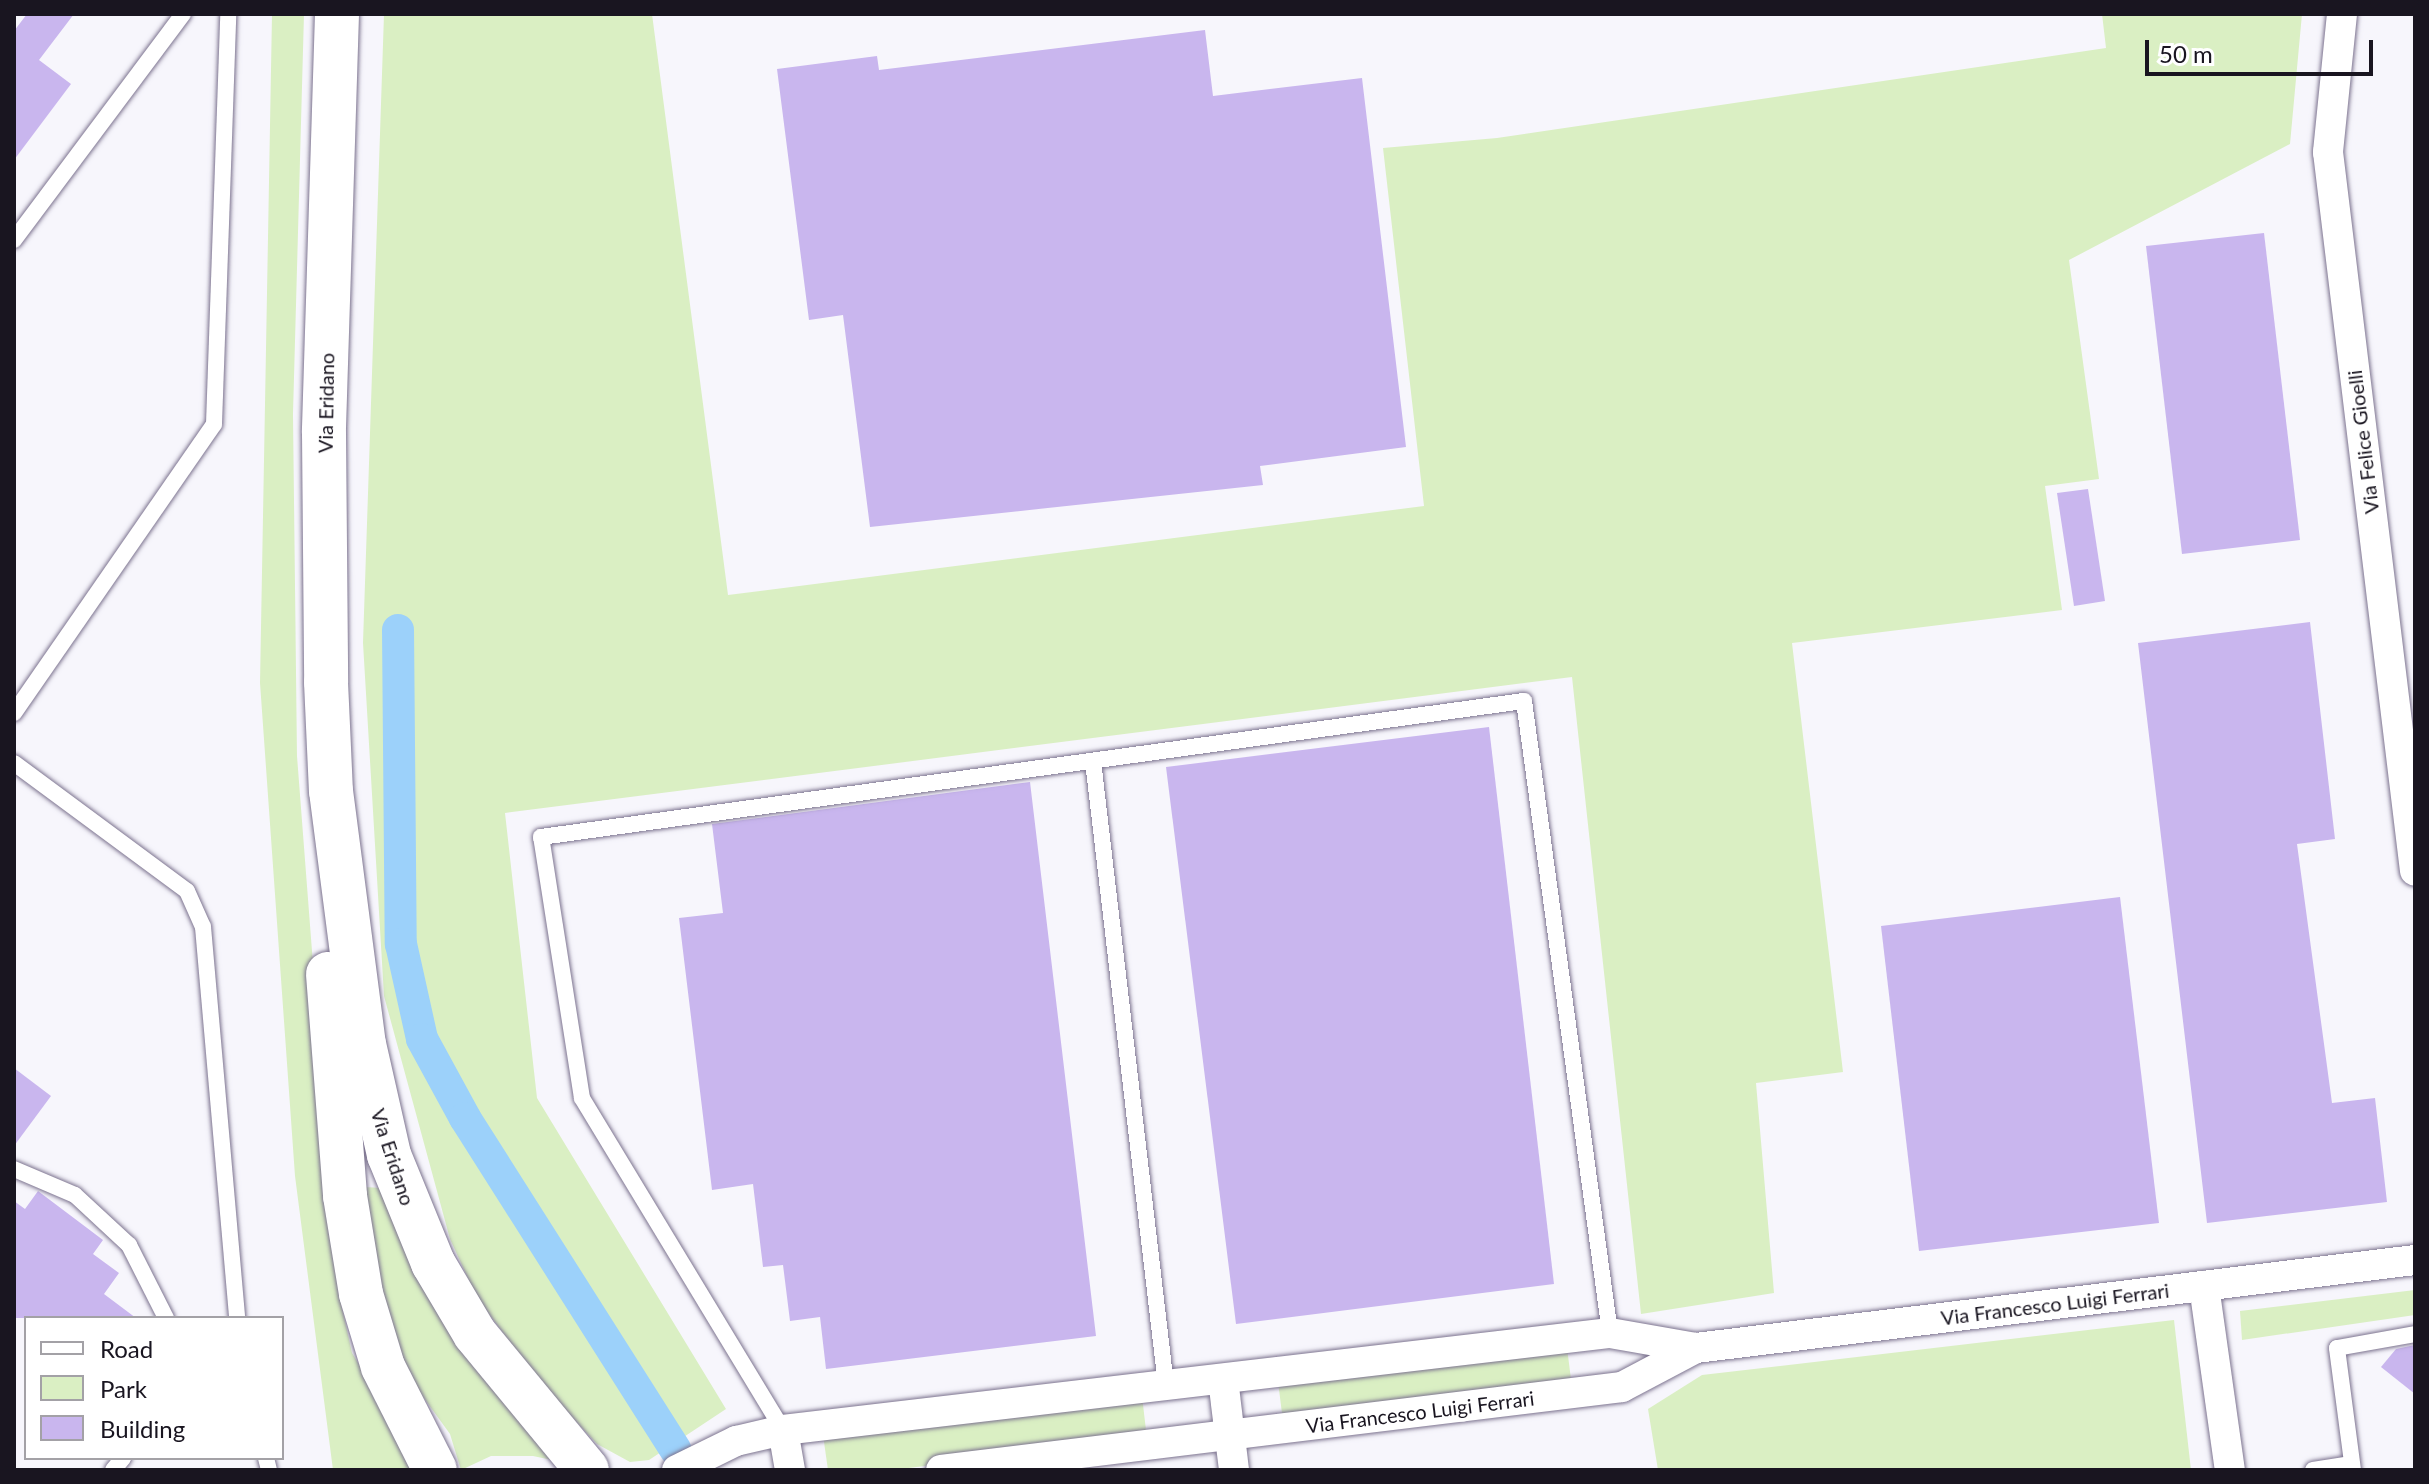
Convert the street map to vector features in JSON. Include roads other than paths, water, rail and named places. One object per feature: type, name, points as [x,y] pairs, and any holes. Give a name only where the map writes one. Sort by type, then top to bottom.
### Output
[{"type":"main road","name":"Via Eridano","points":[[337,14],[324,492],[331,791],[330,1017],[355,1261],[374,1347],[435,1470]]},
{"type":"main road","name":"Via Eridano","points":[[331,791],[364,1044],[376,1110],[401,1188],[433,1263],[475,1334],[587,1470]]},
{"type":"street","name":"Via Felice Gioelli","points":[[2342,14],[2328,152],[2415,871]]},
{"type":"street","name":"Via Francesco Luigi Ferrari","points":[[677,1470],[736,1441],[783,1430],[1610,1333],[1696,1348],[2415,1260]]},
{"type":"street","points":[[2204,1286],[2230,1470]]},
{"type":"street","name":"Via Francesco Luigi Ferrari","points":[[941,1470],[1106,1460],[1230,1435],[1622,1387],[1696,1348]]},
{"type":"street","points":[[1223,1379],[1234,1470]]},
{"type":"street","points":[[783,1430],[790,1470]]},
{"type":"lane","points":[[14,240],[183,14]]},
{"type":"lane","points":[[14,713],[214,424],[228,14]]},
{"type":"lane","points":[[783,1430],[582,1098],[541,837],[1524,701],[1610,1333]]},
{"type":"lane","points":[[1093,761],[1166,1385]]},
{"type":"lane","points":[[14,763],[187,891],[203,927],[237,1316]]},
{"type":"lane","points":[[14,1169],[75,1195],[129,1245],[165,1316]]},
{"type":"lane","points":[[2313,1470],[2352,1467],[2337,1348],[2415,1334]]},
{"type":"waterway","points":[[398,630],[401,944],[422,1039],[465,1118],[676,1450]]}]
